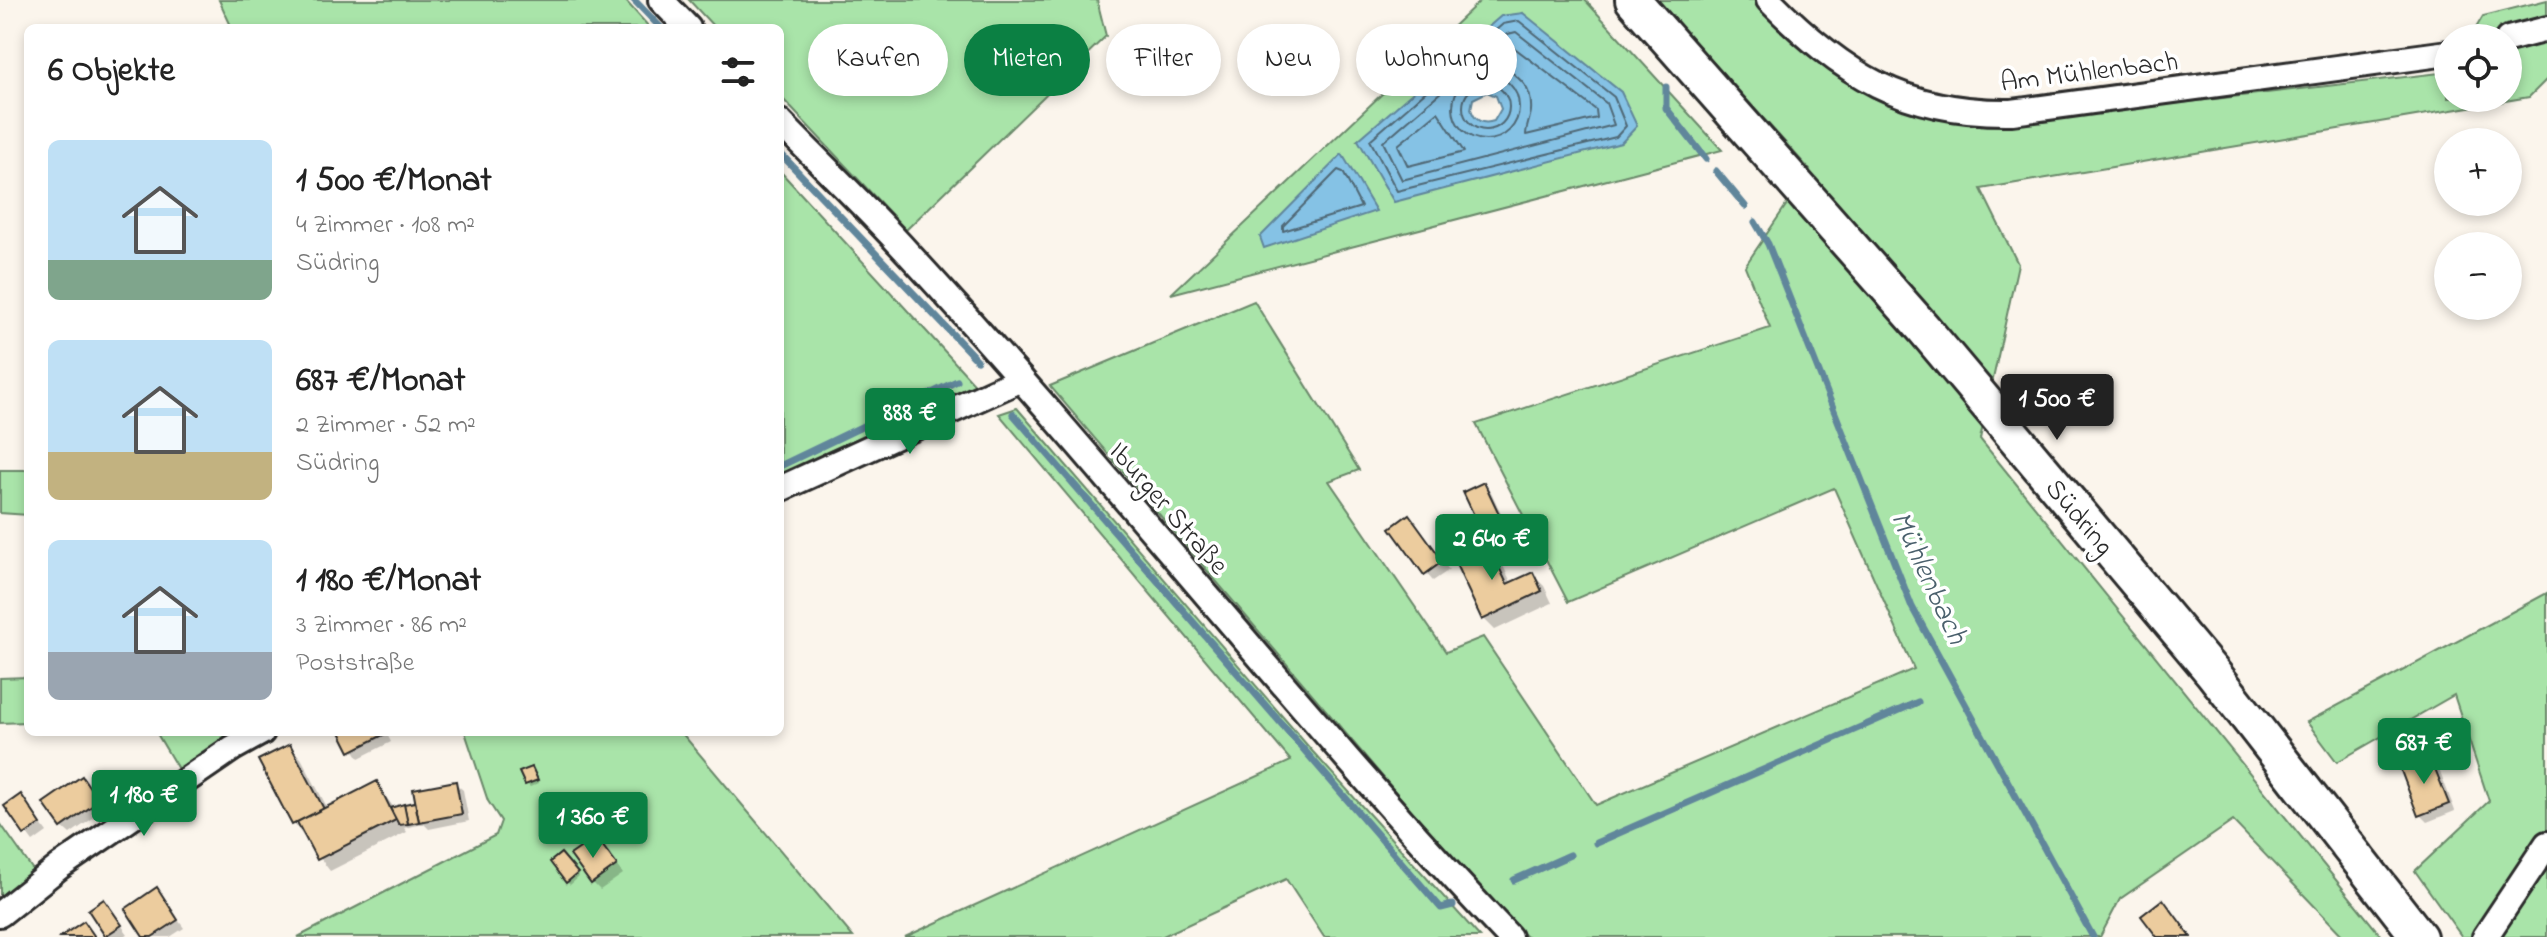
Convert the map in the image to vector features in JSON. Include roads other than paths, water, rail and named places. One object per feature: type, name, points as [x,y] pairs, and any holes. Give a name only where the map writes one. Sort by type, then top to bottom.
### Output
[{"type":"main road","name":"Südring","points":[[1633,0],[1924,329],[2163,614],[2419,937]]},
{"type":"street","points":[[661,0],[684,24]]},
{"type":"street","name":"Am Mühlenbach","points":[[1769,0],[1843,66],[1932,107],[1978,113],[2012,112],[2434,55]]},
{"type":"street","points":[[2522,35],[2547,29]]},
{"type":"street","name":"Iburger Straße","points":[[784,126],[906,251],[1021,379],[1420,843],[1509,937]]},
{"type":"street","points":[[784,487],[1021,379]]},
{"type":"street","points":[[0,914],[230,740]]},
{"type":"street","points":[[2486,936],[2547,844]]},
{"type":"water","points":[[1523,13],[1621,92],[1637,126],[1621,143],[1394,202],[1358,140],[1409,96],[1479,96],[1473,99],[1471,109],[1474,116],[1482,122],[1494,121],[1501,109],[1496,96],[1517,96],[1517,24],[1492,24],[1501,16]]},
{"type":"water","points":[[1342,154],[1376,211],[1264,248],[1260,237]]},
{"type":"waterway","points":[[634,0],[657,24]]},
{"type":"waterway","name":"Mühlenbach","points":[[1666,87],[1666,108],[1706,159]]},
{"type":"waterway","points":[[784,157],[977,360]]},
{"type":"waterway","name":"Mühlenbach","points":[[1716,171],[1745,206]]},
{"type":"waterway","name":"Mühlenbach","points":[[1755,222],[1768,244],[1912,607],[2093,937]]},
{"type":"waterway","points":[[784,464],[957,381]]},
{"type":"waterway","points":[[1013,414],[1441,908],[1453,905]]},
{"type":"waterway","points":[[1596,843],[1918,702]]},
{"type":"waterway","points":[[1514,880],[1570,855]]}]
